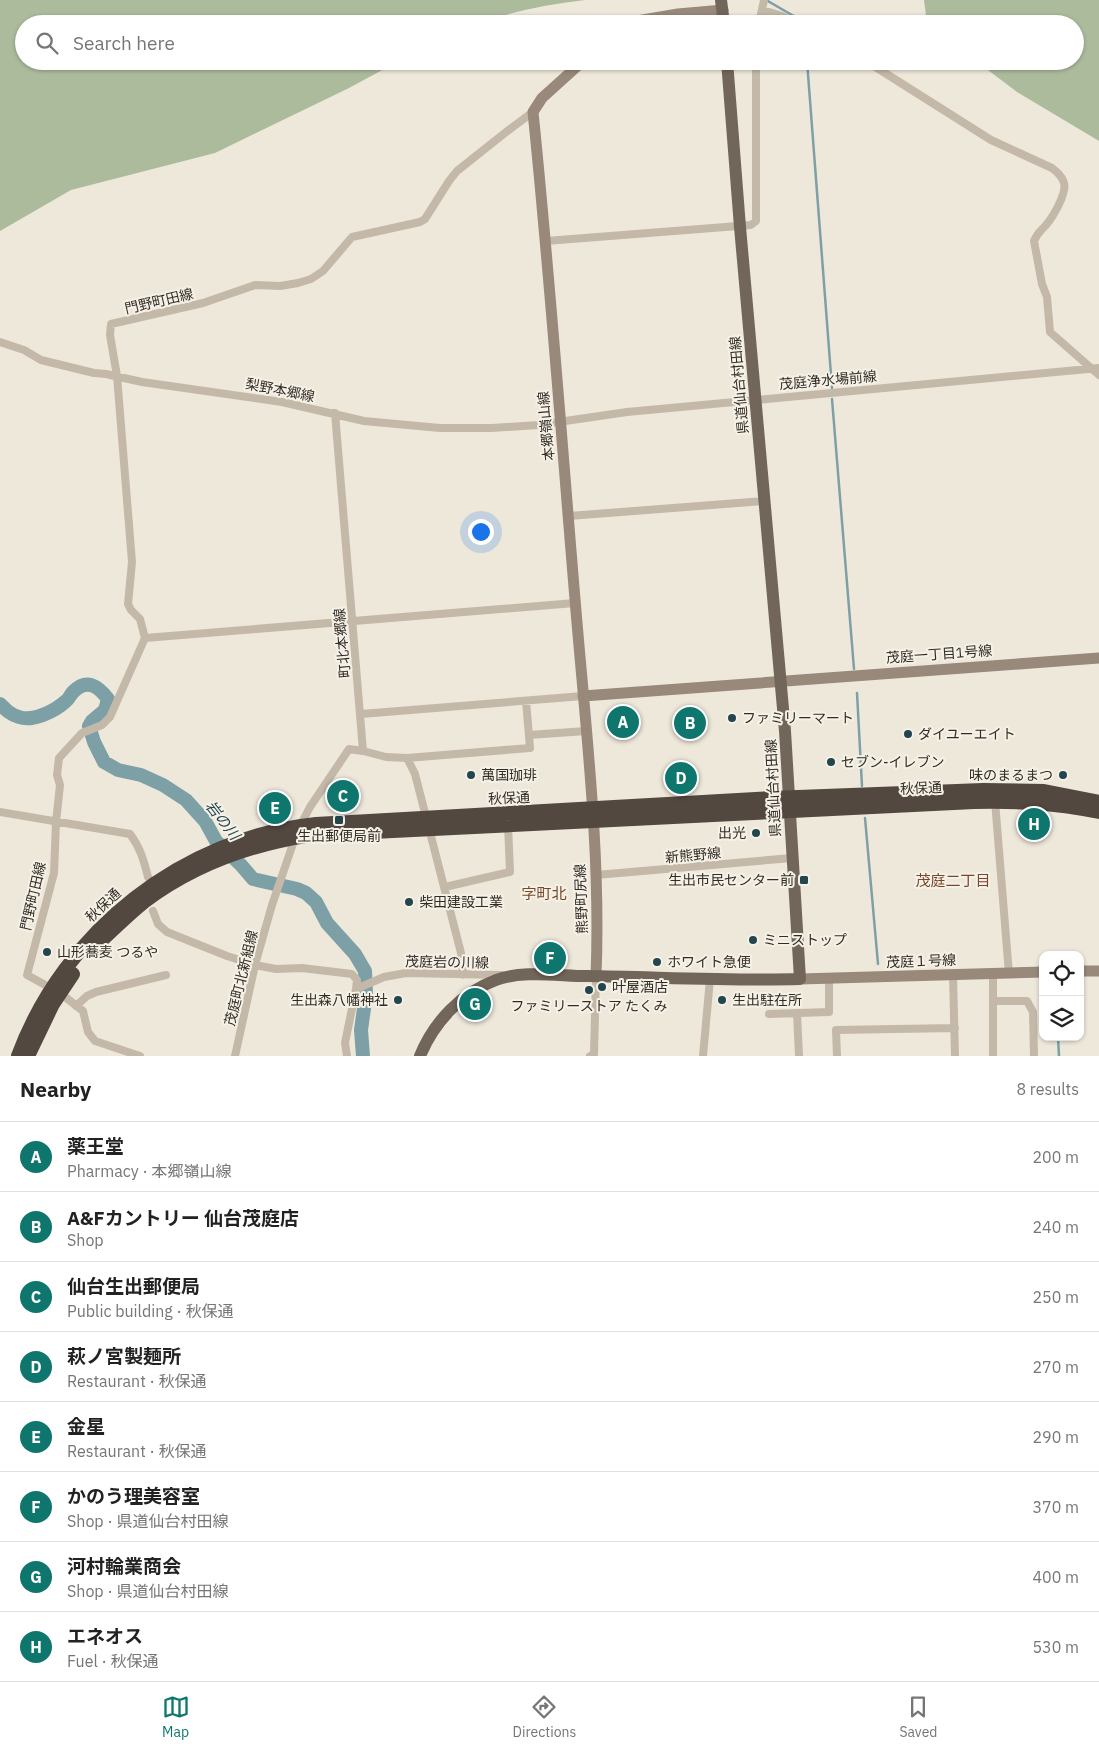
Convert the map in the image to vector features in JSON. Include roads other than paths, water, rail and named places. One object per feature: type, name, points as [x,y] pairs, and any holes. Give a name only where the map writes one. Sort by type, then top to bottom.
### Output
[{"type":"highway","name":"秋保通","points":[[18,1056],[35,1016],[56,991],[85,945],[113,916],[138,895],[181,867],[240,847],[267,843],[298,832],[334,833],[427,824],[1020,790],[1044,791],[1099,802]]},
{"type":"highway","name":"秋保通","points":[[790,804],[1016,801],[1053,804],[1099,812]]},
{"type":"highway","name":"秋保通","points":[[427,824],[508,825],[592,815]]},
{"type":"highway","name":"秋保通","points":[[28,1056],[56,991]]},
{"type":"main road","name":"県道仙台村田線","points":[[728,70],[790,804],[800,979]]},
{"type":"main road","points":[[420,1056],[435,1027],[457,1003],[478,988],[495,980],[510,976],[800,979]]},
{"type":"street","points":[[762,15],[764,0]]},
{"type":"street","points":[[673,15],[722,5]]},
{"type":"street","points":[[763,10],[779,15]]},
{"type":"street","points":[[533,112],[542,98],[573,70]]},
{"type":"street","points":[[546,241],[751,226],[756,221],[756,70]]},
{"type":"street","points":[[880,70],[991,140],[1059,173],[1065,184],[1055,214],[1034,240],[1037,262],[1047,296],[1048,326],[1050,332],[1059,341],[1097,371]]},
{"type":"street","name":"本郷嶺山線","points":[[533,112],[546,241],[592,815]]},
{"type":"street","name":"門野町田線","points":[[56,991],[27,975],[54,873],[60,785],[57,775],[59,758],[82,733],[106,722],[114,710],[145,638],[140,619],[128,604],[132,562],[117,376],[110,335],[111,324],[203,304],[255,285],[280,286],[311,279],[327,268],[352,238],[398,228],[426,219],[457,171],[533,112]]},
{"type":"street","name":"梨野本郷線","points":[[0,342],[24,350],[41,360],[94,373],[142,382],[273,400],[364,421],[440,428],[492,428],[560,422]]},
{"type":"street","name":"茂庭浄水場前線","points":[[560,422],[627,412],[1097,371]]},
{"type":"street","name":"町北本郷線","points":[[334,414],[361,714],[362,751]]},
{"type":"street","points":[[569,516],[764,501]]},
{"type":"street","points":[[145,638],[575,603]]},
{"type":"street","name":"茂庭一丁目1号線","points":[[583,696],[1099,658]]},
{"type":"street","points":[[361,714],[583,696]]},
{"type":"street","points":[[362,751],[386,757],[407,758],[530,748],[526,700]]},
{"type":"street","points":[[529,735],[586,731]]},
{"type":"street","name":"茂庭町北新組線","points":[[236,1056],[255,965],[272,906],[298,832],[310,807],[349,749],[362,751]]},
{"type":"street","points":[[407,758],[415,774],[461,953],[463,975]]},
{"type":"street","points":[[995,801],[1009,974]]},
{"type":"street","points":[[0,812],[130,834],[143,857],[148,877]]},
{"type":"street","name":"熊野町尻線","points":[[592,815],[598,909],[596,976]]},
{"type":"street","points":[[444,887],[510,872],[508,825]]},
{"type":"street","name":"新熊野線","points":[[596,875],[792,858]]},
{"type":"street","points":[[153,911],[158,924],[167,932],[255,965],[276,969],[302,968],[352,974],[357,980],[359,988],[345,1043],[347,1056]]},
{"type":"street","points":[[1084,971],[1099,971]]},
{"type":"street","name":"茂庭１号線","points":[[800,979],[1039,972]]},
{"type":"street","name":"茂庭岩の川線","points":[[359,988],[384,977],[406,973],[510,976]]},
{"type":"street","points":[[993,974],[994,1056]]},
{"type":"street","points":[[76,1006],[87,996],[96,992],[166,975]]},
{"type":"street","points":[[953,975],[955,1056]]},
{"type":"street","points":[[590,1056],[594,1054],[596,976]]},
{"type":"street","points":[[703,1056],[710,979]]},
{"type":"street","points":[[769,1014],[829,1012],[829,979]]},
{"type":"street","points":[[56,991],[83,1011],[88,1032],[95,1041],[140,1056]]},
{"type":"street","points":[[993,1001],[1027,1002],[1033,1012],[1034,1056]]},
{"type":"street","points":[[797,1013],[800,1056]]},
{"type":"street","points":[[837,1056],[836,1030],[955,1028]]},
{"type":"waterway","points":[[766,0],[792,15]]},
{"type":"waterway","points":[[808,70],[832,388]]},
{"type":"waterway","points":[[832,399],[854,669]]},
{"type":"waterway","name":"岩の川","points":[[0,704],[14,715],[31,718],[44,715],[56,708],[83,685],[92,685],[100,690],[108,699],[105,710],[89,726],[94,742],[104,762],[118,770],[141,775],[163,785],[186,800],[205,821],[216,841],[253,879],[297,889],[306,893],[316,902],[327,923],[355,954],[365,971],[366,994],[361,1030],[363,1056]]},
{"type":"waterway","points":[[857,693],[862,786]]},
{"type":"waterway","points":[[865,818],[878,964]]},
{"type":"waterway","points":[[1058,1041],[1059,1056]]},
{"type":"place","name":"ファミリーマート","points":[[732,718]]},
{"type":"place","name":"薬王堂","points":[[623,722]]},
{"type":"place","name":"A&Fカントリー 仙台茂庭店","points":[[690,723]]},
{"type":"place","name":"ダイユーエイト","points":[[908,734]]},
{"type":"place","name":"セブン-イレブン","points":[[831,762]]},
{"type":"place","name":"萬国珈琲","points":[[471,775]]},
{"type":"place","name":"味のまるまつ","points":[[1063,775]]},
{"type":"place","name":"萩ノ宮製麺所","points":[[681,778]]},
{"type":"place","name":"仙台生出郵便局","points":[[343,796]]},
{"type":"place","name":"金星","points":[[275,808]]},
{"type":"place","name":"生出郵便局前","points":[[339,820]]},
{"type":"place","name":"エネオス","points":[[1034,824]]},
{"type":"place","name":"出光","points":[[756,833]]},
{"type":"place","name":"生出市民センター前","points":[[804,880]]},
{"type":"place","name":"柴田建設工業","points":[[409,902]]},
{"type":"place","name":"ミニストップ","points":[[753,940]]},
{"type":"place","name":"山形蕎麦 つるや","points":[[47,952]]},
{"type":"place","name":"かのう理美容室","points":[[550,958]]},
{"type":"place","name":"ホワイト急便","points":[[657,962]]},
{"type":"place","name":"叶屋酒店","points":[[602,987]]},
{"type":"place","name":"ファミリーストア たくみ","points":[[589,990]]},
{"type":"place","name":"生出森八幡神社","points":[[398,1000]]},
{"type":"place","name":"生出駐在所","points":[[722,1000]]},
{"type":"place","name":"河村輪業商会","points":[[475,1004]]},
{"type":"district","name":"茂庭二丁目","points":[[953,880]]},
{"type":"district","name":"字町北","points":[[544,893]]}]
